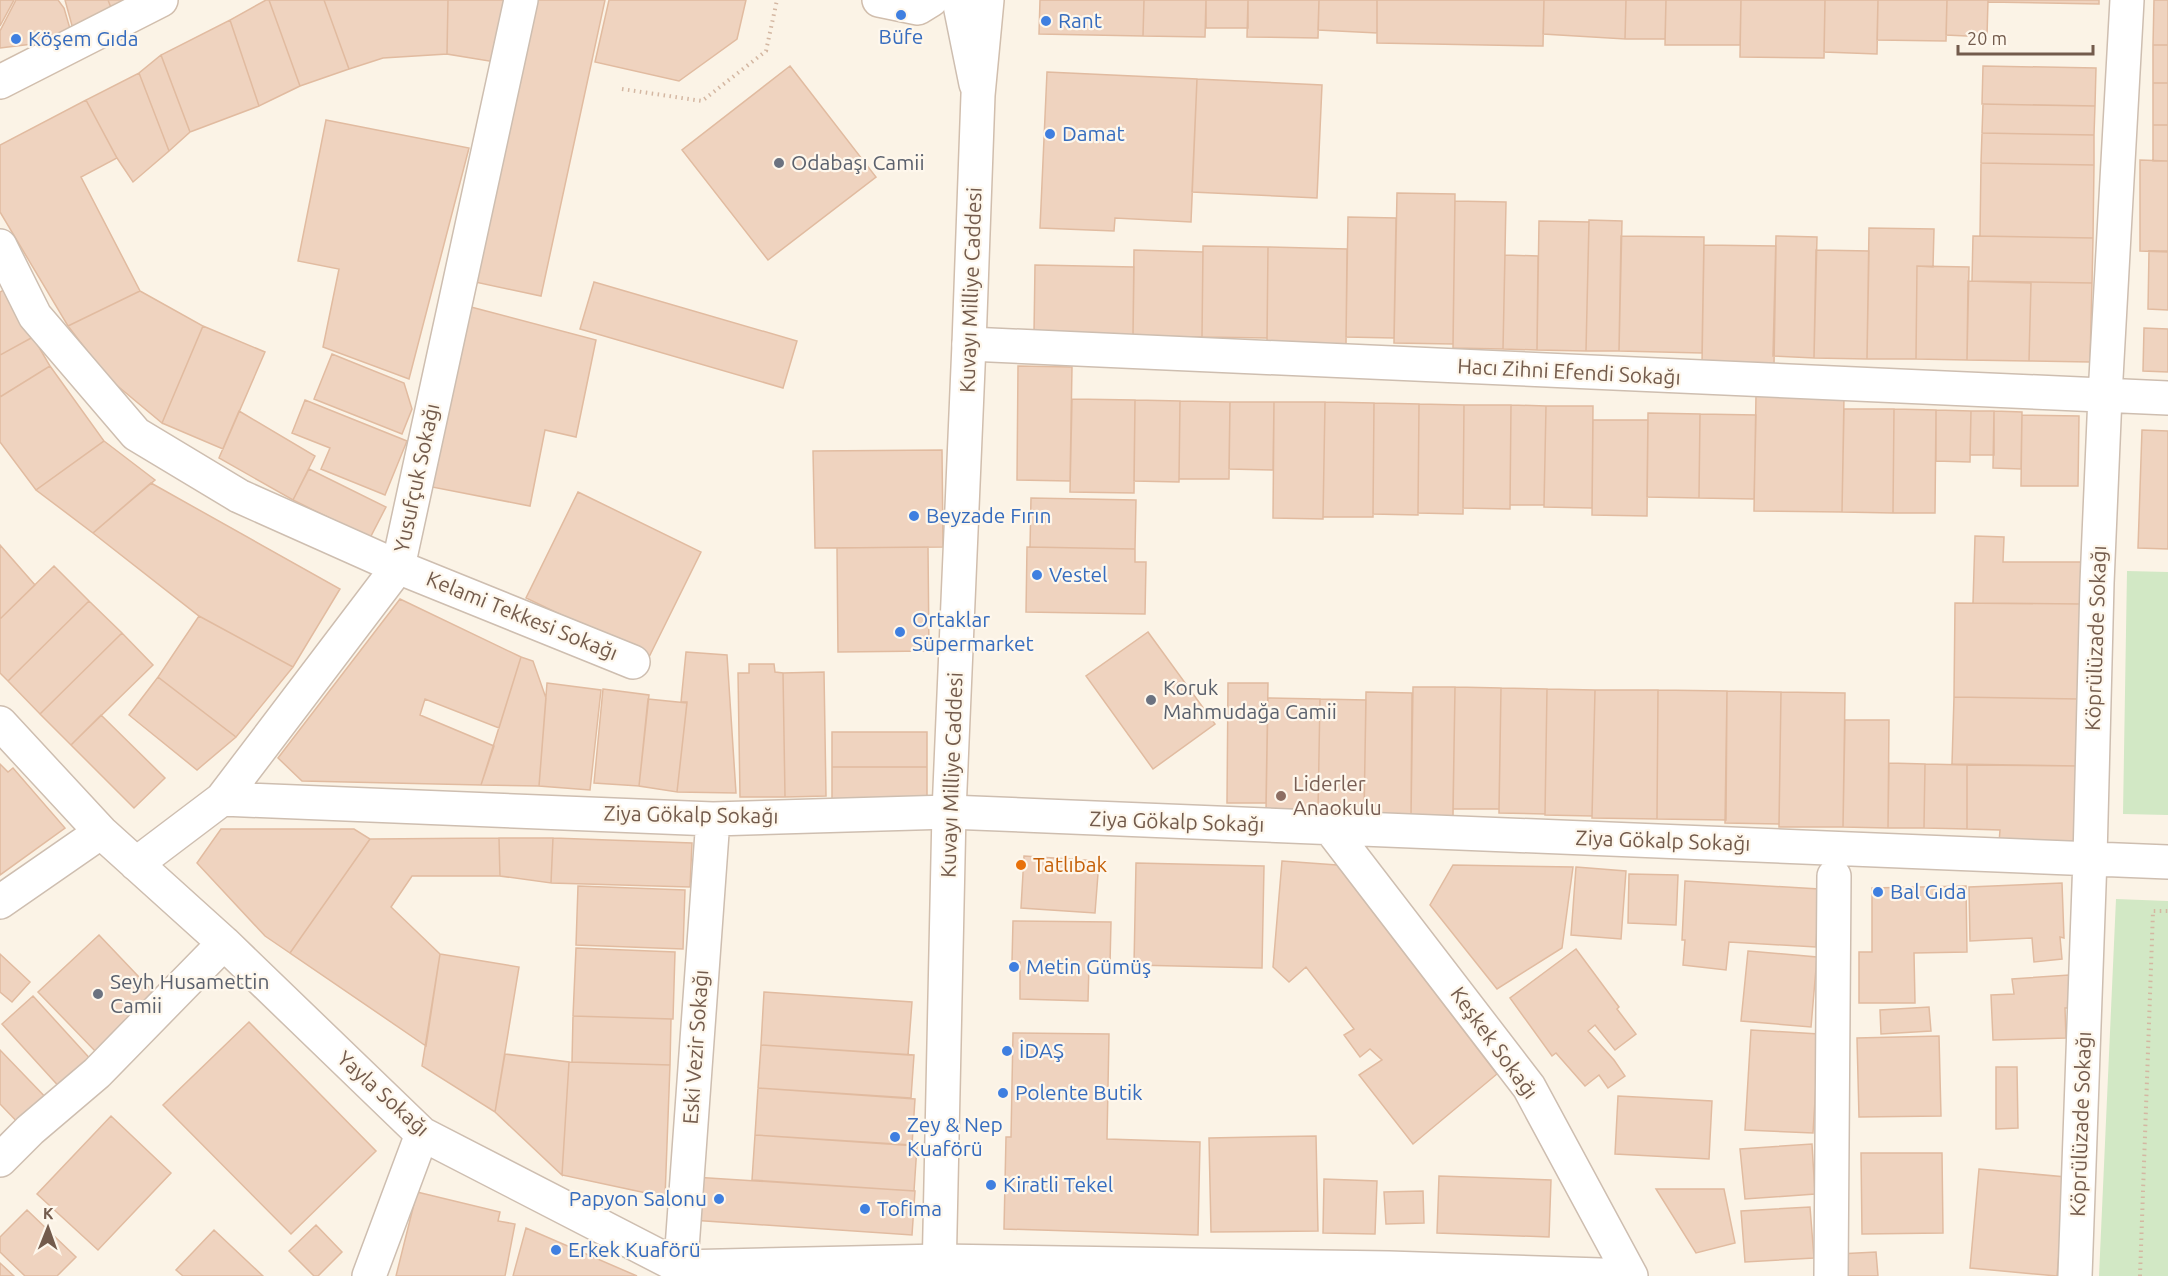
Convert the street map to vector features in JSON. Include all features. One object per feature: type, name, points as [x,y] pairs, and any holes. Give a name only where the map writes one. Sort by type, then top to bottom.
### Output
[{"type":"street","points":[[0,82],[161,0]]},
{"type":"street","name":"Yusufçuk Sokağı","points":[[136,864],[222,799],[398,567],[521,0]]},
{"type":"street","points":[[879,0],[918,8],[931,0]]},
{"type":"street","points":[[959,0],[978,95]]},
{"type":"street","points":[[978,95],[987,0]]},
{"type":"street","name":"Köprülüzade Sokağı","points":[[2075,1276],[2097,583],[2127,0]]},
{"type":"street","name":"Kuvayı Milliye Caddesi","points":[[940,1269],[949,812],[978,95]]},
{"type":"street","name":"Kelami Tekkesi Sokağı","points":[[0,246],[35,316],[136,434],[239,496],[398,567],[633,662]]},
{"type":"street","name":"Hacı Zihni Efendi Sokağı","points":[[969,344],[2168,398]]},
{"type":"street","name":"Yayla Sokağı","points":[[0,723],[101,832],[224,943],[422,1134],[680,1271],[940,1269],[1631,1276]]},
{"type":"street","name":"Ziya Gökalp Sokağı","points":[[222,799],[712,819],[949,812],[2168,862]]},
{"type":"street","name":"Eski Vezir Sokağı","points":[[680,1271],[712,819]]},
{"type":"street","name":"Keşkek Sokağı","points":[[1330,828],[1529,1087],[1631,1276]]},
{"type":"street","points":[[0,902],[101,832]]},
{"type":"street","points":[[1831,1276],[1834,876]]},
{"type":"street","points":[[0,1160],[30,1130],[97,1073],[224,943]]},
{"type":"street","points":[[369,1276],[422,1134]]},
{"type":"path","points":[[622,89],[702,101],[766,51],[777,0]]},
{"type":"path","points":[[2140,1276],[2152,910],[2168,911]]},
{"type":"green space","points":[[2127,571],[2168,572],[2168,815],[2123,814]]},
{"type":"green space","points":[[2116,899],[2168,901],[2168,1276],[2099,1276]]},
{"type":"building","points":[[0,0],[14,0],[0,26]]},
{"type":"building","points":[[16,0],[58,0],[64,8],[73,39],[0,48],[0,31]]},
{"type":"building","points":[[65,0],[108,0],[115,18],[76,40]]},
{"type":"building","points":[[108,0],[149,0],[115,18]]},
{"type":"building","points":[[269,0],[300,86],[259,106],[230,20]]},
{"type":"building","points":[[269,0],[324,0],[349,69],[300,86]]},
{"type":"building","points":[[324,0],[448,0],[447,54],[383,58],[349,69]]},
{"type":"building","points":[[448,0],[507,0],[495,62],[447,54]]},
{"type":"building","points":[[537,0],[605,0],[541,296],[475,282]]},
{"type":"building","points":[[609,0],[746,0],[737,39],[679,81],[595,62]]},
{"type":"building","points":[[1040,0],[1144,0],[1143,36],[1039,34]]},
{"type":"building","points":[[1144,0],[1206,0],[1205,37],[1143,36]]},
{"type":"building","points":[[1206,0],[1248,0],[1248,28],[1206,28]]},
{"type":"building","points":[[1248,0],[1319,0],[1318,38],[1247,37]]},
{"type":"building","points":[[1319,0],[1377,0],[1377,33],[1318,30]]},
{"type":"building","points":[[1377,0],[1544,0],[1543,46],[1377,43]]},
{"type":"building","points":[[1544,0],[1626,0],[1625,39],[1543,34]]},
{"type":"building","points":[[1626,0],[1666,0],[1665,39],[1625,39]]},
{"type":"building","points":[[1666,0],[1741,0],[1740,45],[1665,45]]},
{"type":"building","points":[[1741,0],[1825,0],[1824,58],[1740,57]]},
{"type":"building","points":[[1825,0],[1878,0],[1877,54],[1824,52]]},
{"type":"building","points":[[1878,0],[1947,0],[1946,41],[1877,40]]},
{"type":"building","points":[[1947,0],[1988,0],[1987,37],[1946,35]]},
{"type":"building","points":[[1988,0],[2099,0],[2099,4],[1988,2]]},
{"type":"building","points":[[2154,0],[2168,0],[2168,45],[2153,45]]},
{"type":"building","points":[[230,20],[259,106],[190,132],[161,55]]},
{"type":"building","points":[[2153,45],[2168,45],[2168,83],[2153,83]]},
{"type":"building","points":[[161,55],[190,132],[169,151],[139,73]]},
{"type":"building","name":"Odabaşı Camii","points":[[790,66],[876,177],[768,260],[682,150]]},
{"type":"building","points":[[1983,66],[2096,68],[2095,106],[1982,104]]},
{"type":"building","points":[[1047,72],[1197,79],[1191,222],[1115,218],[1114,231],[1040,228]]},
{"type":"building","points":[[139,73],[169,151],[133,182],[117,158],[86,100]]},
{"type":"building","points":[[1197,79],[1322,85],[1317,198],[1192,192]]},
{"type":"building","points":[[2153,83],[2168,83],[2168,125],[2153,125]]},
{"type":"building","points":[[86,100],[117,158],[81,177],[140,291],[68,326],[0,212],[0,145]]},
{"type":"building","points":[[1983,104],[2095,106],[2094,135],[1982,133]]},
{"type":"building","points":[[326,120],[469,148],[409,379],[323,347],[339,269],[298,261]]},
{"type":"building","points":[[2153,125],[2168,125],[2168,161],[2153,161]]},
{"type":"building","points":[[1982,133],[2094,135],[2094,165],[1981,163]]},
{"type":"building","points":[[2140,160],[2168,161],[2168,252],[2140,251]]},
{"type":"building","points":[[1981,163],[2094,165],[2093,238],[1980,236]]},
{"type":"building","points":[[1397,193],[1455,194],[1453,344],[1394,343]]},
{"type":"building","points":[[1455,201],[1506,202],[1503,349],[1453,348]]},
{"type":"building","points":[[1348,217],[1396,218],[1394,338],[1346,337]]},
{"type":"building","points":[[1589,220],[1622,221],[1619,351],[1586,351]]},
{"type":"building","points":[[1539,221],[1589,222],[1586,351],[1537,350]]},
{"type":"building","points":[[1869,228],[1934,229],[1933,267],[1917,266],[1916,359],[1867,359]]},
{"type":"building","points":[[1621,236],[1704,237],[1702,353],[1619,351]]},
{"type":"building","points":[[1776,236],[1817,237],[1814,358],[1773,356]]},
{"type":"building","points":[[1973,236],[2093,238],[2092,283],[1972,281]]},
{"type":"building","points":[[1704,245],[1776,246],[1774,365],[1702,364]]},
{"type":"building","points":[[1203,246],[1268,247],[1267,338],[1202,337]]},
{"type":"building","points":[[1268,247],[1347,249],[1346,346],[1267,344]]},
{"type":"building","points":[[1134,250],[1203,252],[1202,337],[1133,336]]},
{"type":"building","points":[[1816,250],[1869,251],[1867,359],[1814,358]]},
{"type":"building","points":[[2149,251],[2168,251],[2168,310],[2148,309]]},
{"type":"building","points":[[1505,255],[1538,256],[1537,350],[1503,349]]},
{"type":"building","points":[[1035,265],[1134,267],[1133,336],[1034,334]]},
{"type":"building","points":[[1917,266],[1969,267],[1967,360],[1916,359]]},
{"type":"building","points":[[1968,281],[2031,283],[2029,361],[1967,360]]},
{"type":"building","points":[[594,282],[797,341],[783,388],[580,329]]},
{"type":"building","points":[[2031,282],[2092,283],[2090,362],[2029,361]]},
{"type":"building","points":[[7,288],[33,337],[0,355],[0,292]]},
{"type":"building","points":[[140,291],[203,326],[162,423],[108,378],[68,326]]},
{"type":"building","points":[[471,307],[596,340],[576,437],[545,430],[530,506],[432,487]]},
{"type":"building","points":[[203,326],[265,352],[223,449],[162,423]]},
{"type":"building","points":[[2144,328],[2168,329],[2168,372],[2143,371]]},
{"type":"building","points":[[33,337],[50,366],[0,397],[0,355]]},
{"type":"building","points":[[332,354],[404,383],[412,409],[402,434],[314,399]]},
{"type":"building","points":[[50,366],[104,441],[36,490],[0,442],[0,397]]},
{"type":"building","points":[[1018,366],[1072,367],[1070,481],[1017,480]]},
{"type":"building","points":[[1756,395],[1844,396],[1842,512],[1754,511]]},
{"type":"building","points":[[1072,399],[1135,400],[1134,493],[1070,492]]},
{"type":"building","points":[[305,400],[407,441],[385,495],[321,469],[330,448],[292,433]]},
{"type":"building","points":[[1135,400],[1180,401],[1179,482],[1134,481]]},
{"type":"building","points":[[1180,401],[1230,402],[1229,479],[1179,479]]},
{"type":"building","points":[[1230,402],[1274,402],[1273,470],[1229,469]]},
{"type":"building","points":[[1274,402],[1325,402],[1323,519],[1273,518]]},
{"type":"building","points":[[1325,402],[1374,403],[1373,517],[1323,517]]},
{"type":"building","points":[[1374,403],[1419,404],[1418,515],[1373,514]]},
{"type":"building","points":[[1419,404],[1464,405],[1463,514],[1418,513]]},
{"type":"building","points":[[1464,405],[1511,405],[1510,509],[1463,508]]},
{"type":"building","points":[[1511,405],[1546,406],[1544,505],[1510,505]]},
{"type":"building","points":[[1546,406],[1593,406],[1592,508],[1544,507]]},
{"type":"building","points":[[1844,409],[1894,409],[1893,513],[1842,512]]},
{"type":"building","points":[[1894,409],[1936,410],[1935,513],[1893,513]]},
{"type":"building","points":[[1936,410],[1971,411],[1970,462],[1936,461]]},
{"type":"building","points":[[239,411],[315,456],[293,500],[219,458]]},
{"type":"building","points":[[1971,411],[1994,411],[1994,455],[1970,455]]},
{"type":"building","points":[[1994,411],[2022,412],[2021,469],[1993,468]]},
{"type":"building","points":[[1648,413],[1700,414],[1699,498],[1647,497]]},
{"type":"building","points":[[1700,414],[1756,415],[1754,499],[1699,498]]},
{"type":"building","points":[[2022,415],[2079,416],[2078,486],[2021,486]]},
{"type":"building","points":[[1593,420],[1648,420],[1647,516],[1592,515]]},
{"type":"building","points":[[2142,430],[2168,431],[2168,549],[2138,548]]},
{"type":"building","points":[[104,441],[155,480],[93,533],[36,490]]},
{"type":"building","points":[[942,450],[943,547],[815,548],[813,451]]},
{"type":"building","points":[[309,469],[386,507],[370,538],[293,500]]},
{"type":"building","points":[[151,483],[340,589],[293,667],[199,616],[93,533]]},
{"type":"building","points":[[578,492],[701,552],[649,657],[526,598]]},
{"type":"building","points":[[1031,498],[1136,500],[1135,549],[1030,547]]},
{"type":"building","points":[[1975,536],[2004,537],[2003,562],[2082,562],[2081,604],[1973,603]]},
{"type":"building","points":[[0,545],[35,585],[0,619]]},
{"type":"building","points":[[928,547],[929,651],[838,652],[837,548]]},
{"type":"building","points":[[1027,547],[1135,549],[1135,562],[1146,562],[1145,614],[1026,612]]},
{"type":"building","points":[[54,566],[89,601],[8,681],[0,673],[0,619]]},
{"type":"building","points":[[400,599],[521,657],[499,728],[425,699],[420,715],[494,746],[481,785],[302,781],[278,758]]},
{"type":"building","points":[[89,601],[122,633],[40,714],[8,681]]},
{"type":"building","points":[[1955,603],[2081,604],[2080,699],[1954,697]]},
{"type":"building","points":[[199,616],[293,667],[236,737],[158,677]]},
{"type":"building","name":"Koruk Mahmudağa Camii","points":[[1148,632],[1215,724],[1153,769],[1086,676]]},
{"type":"building","points":[[122,633],[153,665],[71,745],[40,714]]},
{"type":"building","points":[[686,652],[727,655],[736,793],[677,792],[687,702],[681,702]]},
{"type":"building","points":[[521,657],[533,661],[546,698],[539,786],[481,785]]},
{"type":"building","points":[[749,664],[774,664],[775,672],[783,673],[785,797],[740,797],[738,673],[749,673]]},
{"type":"building","points":[[824,672],[826,796],[785,797],[783,673]]},
{"type":"building","points":[[158,677],[236,737],[197,770],[129,715]]},
{"type":"building","points":[[547,683],[601,690],[590,790],[539,786]]},
{"type":"building","points":[[1228,683],[1268,683],[1266,803],[1227,803]]},
{"type":"building","points":[[1413,687],[1455,687],[1453,816],[1411,816]]},
{"type":"building","points":[[1455,687],[1501,688],[1499,809],[1453,809]]},
{"type":"building","points":[[1501,688],[1547,689],[1545,814],[1499,813]]},
{"type":"building","points":[[603,689],[649,695],[639,786],[594,783]]},
{"type":"building","points":[[1547,689],[1595,690],[1592,816],[1545,815]]},
{"type":"building","points":[[1595,690],[1658,690],[1657,819],[1592,818]]},
{"type":"building","points":[[1658,690],[1727,691],[1726,820],[1657,819]]},
{"type":"building","points":[[1727,691],[1781,692],[1779,824],[1725,823]]},
{"type":"building","points":[[1366,692],[1412,693],[1411,819],[1364,818]]},
{"type":"building","points":[[1781,692],[1845,693],[1843,827],[1779,827]]},
{"type":"building","points":[[1954,697],[2080,699],[2079,766],[1952,764]]},
{"type":"building","points":[[1268,698],[1320,699],[1318,811],[1266,810]]},
{"type":"building","points":[[648,699],[687,703],[677,792],[639,786]]},
{"type":"building","points":[[1320,699],[1366,700],[1364,811],[1318,811]]},
{"type":"building","points":[[101,715],[165,778],[134,808],[71,745]]},
{"type":"building","points":[[1845,720],[1889,720],[1888,828],[1843,827]]},
{"type":"building","points":[[832,732],[927,732],[927,767],[832,767]]},
{"type":"building","points":[[1889,763],[1925,764],[1924,828],[1888,828]]},
{"type":"building","points":[[0,764],[8,772],[13,768],[65,828],[0,875]]},
{"type":"building","points":[[1925,764],[1967,765],[1967,829],[1924,828]]},
{"type":"building","points":[[1967,765],[2079,766],[2077,844],[1999,843],[2000,830],[1967,829]]},
{"type":"building","points":[[832,767],[927,767],[927,803],[832,802]]},
{"type":"building","points":[[221,829],[354,829],[370,839],[290,953],[265,936],[197,863]]},
{"type":"building","points":[[499,838],[553,838],[551,883],[500,876]]},
{"type":"building","points":[[499,838],[500,876],[412,876],[391,907],[440,954],[426,1046],[290,953],[370,839]]},
{"type":"building","points":[[553,838],[692,843],[690,887],[551,883]]},
{"type":"building","points":[[1024,856],[1099,861],[1095,913],[1021,908]]},
{"type":"building","points":[[1282,861],[1337,865],[1497,1074],[1413,1144],[1359,1075],[1382,1060],[1370,1049],[1360,1057],[1344,1035],[1354,1029],[1306,967],[1289,982],[1273,967]]},
{"type":"building","points":[[1136,863],[1264,866],[1262,968],[1134,965]]},
{"type":"building","points":[[1453,865],[1573,867],[1562,948],[1497,989],[1430,905]]},
{"type":"building","points":[[1576,867],[1626,871],[1621,939],[1571,935]]},
{"type":"building","points":[[1629,874],[1678,875],[1676,925],[1628,923]]},
{"type":"building","points":[[1685,881],[1819,889],[1816,947],[1729,942],[1726,970],[1683,965]]},
{"type":"building","points":[[2062,883],[2064,938],[2060,937],[2062,959],[2034,962],[2032,938],[1970,941],[1969,887]]},
{"type":"building","points":[[578,886],[685,890],[683,949],[576,945]]},
{"type":"building","points":[[1966,886],[1967,952],[1914,953],[1915,1003],[1859,1003],[1859,952],[1872,952],[1872,888]]},
{"type":"building","points":[[1013,921],[1111,922],[1110,964],[1089,963],[1088,1001],[1020,999],[1020,962],[1012,962]]},
{"type":"building","name":"Seyh Husamettin Camii","points":[[99,935],[157,996],[97,1053],[38,992]]},
{"type":"building","points":[[576,948],[675,952],[673,1019],[573,1016]]},
{"type":"building","points":[[1576,949],[1636,1034],[1615,1050],[1595,1025],[1588,1031],[1625,1076],[1608,1088],[1599,1075],[1585,1086],[1556,1053],[1552,1056],[1510,998]]},
{"type":"building","points":[[1748,951],[1817,957],[1811,1027],[1741,1021]]},
{"type":"building","points":[[0,954],[30,982],[12,1002],[0,992]]},
{"type":"building","points":[[440,954],[519,967],[495,1112],[422,1066]]},
{"type":"building","points":[[2069,975],[2071,1008],[2065,1008],[2066,1038],[1993,1040],[1991,995],[2014,994],[2012,979]]},
{"type":"building","points":[[764,992],[912,1002],[908,1055],[761,1045]]},
{"type":"building","points":[[33,996],[94,1063],[63,1091],[2,1024]]},
{"type":"building","points":[[1929,1007],[1931,1031],[1881,1034],[1880,1010]]},
{"type":"building","points":[[573,1016],[671,1019],[670,1065],[572,1062]]},
{"type":"building","points":[[249,1022],[376,1151],[291,1234],[163,1105]]},
{"type":"building","points":[[1751,1030],[1819,1034],[1813,1133],[1745,1130]]},
{"type":"building","points":[[1013,1033],[1109,1034],[1107,1139],[1200,1142],[1198,1235],[1004,1229],[1006,1137],[1011,1137]]},
{"type":"building","points":[[1939,1036],[1941,1116],[1859,1117],[1857,1038]]},
{"type":"building","points":[[761,1045],[914,1055],[911,1098],[758,1088]]},
{"type":"building","points":[[0,1050],[52,1104],[25,1130],[0,1104]]},
{"type":"building","points":[[505,1054],[569,1062],[562,1175],[495,1112]]},
{"type":"building","points":[[569,1062],[670,1065],[665,1197],[562,1175]]},
{"type":"building","points":[[1996,1067],[2017,1067],[2018,1128],[1996,1129]]},
{"type":"building","points":[[758,1088],[915,1099],[912,1145],[755,1135]]},
{"type":"building","points":[[1618,1096],[1712,1101],[1709,1159],[1615,1154]]},
{"type":"building","points":[[111,1116],[171,1173],[98,1250],[37,1194]]},
{"type":"building","points":[[755,1135],[917,1146],[914,1191],[752,1180]]},
{"type":"building","points":[[1316,1136],[1318,1231],[1211,1232],[1209,1138]]},
{"type":"building","points":[[1812,1144],[1815,1194],[1745,1199],[1740,1149]]},
{"type":"building","points":[[1861,1153],[1942,1153],[1943,1233],[1862,1234]]},
{"type":"building","points":[[1979,1169],[2066,1177],[2057,1276],[1970,1268]]},
{"type":"building","points":[[1439,1176],[1551,1180],[1549,1237],[1437,1233]]},
{"type":"building","points":[[693,1177],[915,1191],[912,1235],[691,1220]]},
{"type":"building","points":[[1324,1179],[1377,1181],[1375,1234],[1323,1233]]},
{"type":"building","points":[[1656,1189],[1724,1189],[1735,1243],[1696,1253]]},
{"type":"building","points":[[1423,1191],[1424,1223],[1386,1224],[1384,1192]]},
{"type":"building","points":[[417,1192],[500,1212],[498,1221],[515,1224],[505,1276],[396,1276]]},
{"type":"building","points":[[1810,1207],[1814,1258],[1745,1262],[1741,1211]]},
{"type":"building","points":[[27,1210],[76,1257],[57,1276],[25,1276],[0,1252],[0,1237]]},
{"type":"building","points":[[316,1225],[342,1252],[318,1276],[314,1276],[289,1251]]},
{"type":"building","points":[[526,1228],[637,1276],[513,1276]]},
{"type":"building","points":[[214,1230],[263,1276],[183,1276],[176,1270]]},
{"type":"building","points":[[1876,1252],[1878,1276],[1839,1276],[1838,1254]]},
{"type":"building","points":[[0,1263],[14,1276],[0,1276]]},
{"type":"place","name":"Büfe","points":[[901,15]]},
{"type":"place","name":"Rant","points":[[1046,21]]},
{"type":"place","name":"Köşem Gıda","points":[[16,39]]},
{"type":"place","name":"Damat","points":[[1050,134]]},
{"type":"place","name":"Odabaşı Camii","points":[[779,163]]},
{"type":"place","name":"Beyzade Fırın","points":[[914,516]]},
{"type":"place","name":"Vestel","points":[[1037,575]]},
{"type":"place","name":"Ortaklar Süpermarket","points":[[900,632]]},
{"type":"place","name":"Koruk Mahmudağa Camii","points":[[1151,700]]},
{"type":"place","name":"Liderler Anaokulu","points":[[1281,796]]},
{"type":"place","name":"Tatlıbak","points":[[1021,865]]},
{"type":"place","name":"Bal Gıda","points":[[1878,892]]},
{"type":"place","name":"Metin Gümüş","points":[[1014,967]]},
{"type":"place","name":"Seyh Husamettin Camii","points":[[98,994]]},
{"type":"place","name":"İDAŞ","points":[[1007,1051]]},
{"type":"place","name":"Polente Butik","points":[[1003,1093]]},
{"type":"place","name":"Zey & Nep Kuaförü","points":[[895,1137]]},
{"type":"place","name":"Kiratli Tekel","points":[[991,1185]]},
{"type":"place","name":"Papyon Salonu","points":[[719,1199]]},
{"type":"place","name":"Tofima","points":[[865,1209]]},
{"type":"place","name":"Erkek Kuaförü","points":[[556,1250]]}]
